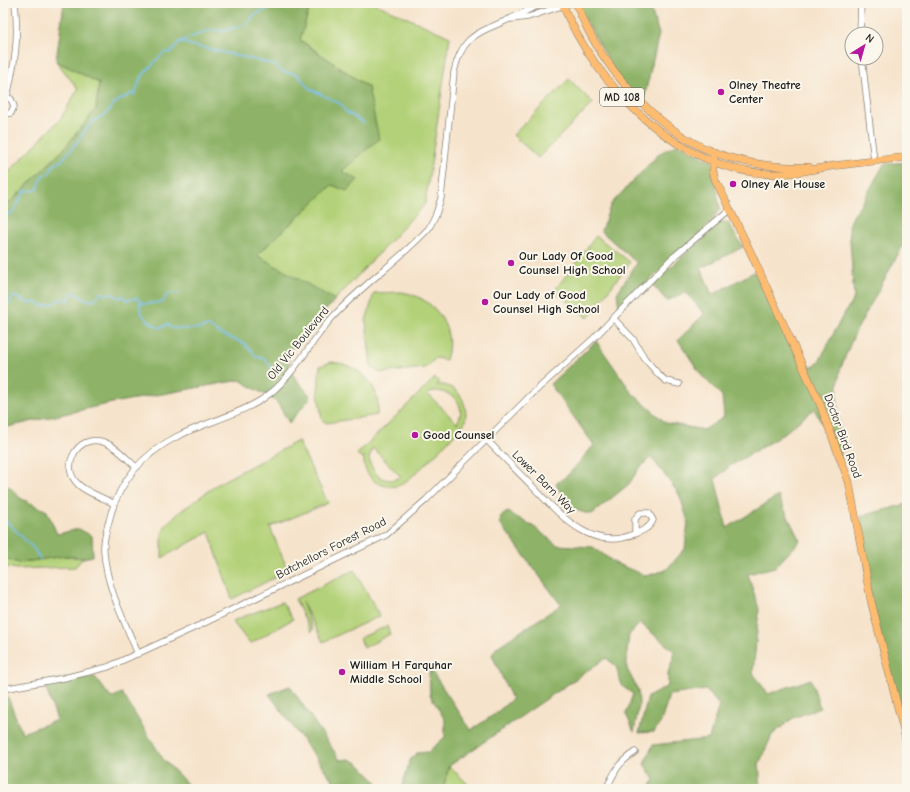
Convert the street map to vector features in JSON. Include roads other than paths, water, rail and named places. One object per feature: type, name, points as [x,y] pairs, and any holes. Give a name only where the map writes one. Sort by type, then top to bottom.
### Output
[{"type":"main road","name":"MD 108","points":[[576,3],[598,48],[632,92],[667,124],[701,146],[714,152],[764,166],[831,166]]},
{"type":"main road","name":"MD 108","points":[[563,5],[593,60],[624,100],[678,144],[712,161],[748,171],[778,174],[907,157]]},
{"type":"main road","name":"Doctor Bird Road","points":[[714,152],[712,161],[715,179],[750,251],[820,404],[849,482],[871,601],[907,744]]},
{"type":"street","points":[[3,114],[8,114],[13,109],[12,101],[5,97],[16,56],[18,33],[16,3]]},
{"type":"street","name":"Old Vic Boulevard","points":[[138,654],[107,572],[104,550],[113,503],[123,484],[135,466],[151,452],[175,438],[261,400],[280,385],[330,321],[344,306],[429,228],[436,214],[441,198],[454,72],[458,58],[466,45],[478,33],[486,28],[508,20],[545,3]]},
{"type":"street","name":"Old Vic Boulevard","points":[[508,20],[528,17],[571,3]]},
{"type":"street","points":[[860,26],[861,3]]},
{"type":"street","points":[[863,66],[874,161]]},
{"type":"street","name":"Batchellors Forest Road","points":[[3,689],[92,672],[108,667],[386,535],[426,500],[532,394],[613,318],[671,259],[729,210]]},
{"type":"street","points":[[613,318],[633,339],[660,375],[666,381],[679,384]]},
{"type":"street","name":"Lower Barn Way","points":[[487,440],[556,511],[583,532],[611,540],[620,539],[635,534]]},
{"type":"street","points":[[113,503],[76,482],[70,473],[71,458],[75,450],[86,442],[100,441],[112,446],[135,466]]},
{"type":"street","points":[[606,789],[617,767],[635,752]]},
{"type":"waterway","points":[[179,42],[209,30],[224,31],[247,24],[254,15],[279,3]]},
{"type":"waterway","points":[[3,216],[12,213],[25,191],[37,190],[43,175],[49,174],[53,166],[61,161],[70,151],[92,122],[106,114],[115,103],[128,97],[131,93],[135,95],[140,79],[165,52],[171,53],[179,42],[276,65],[282,71],[297,74],[310,89],[341,104],[345,111],[364,123]]},
{"type":"waterway","points":[[3,303],[8,304],[11,302],[12,297],[15,296],[28,303],[37,302],[42,306],[53,304],[62,298],[68,302],[71,294],[74,292],[77,295],[93,301],[102,292],[105,295],[111,293],[119,298],[123,296],[127,300],[137,298],[143,304],[163,302],[167,294],[181,293]]},
{"type":"waterway","points":[[140,302],[141,311],[145,318],[160,328],[168,324],[170,328],[198,329],[209,326],[220,334],[246,344],[246,347],[252,350],[254,356],[265,359],[271,367]]},
{"type":"waterway","points":[[3,518],[34,549],[40,559]]},
{"type":"place","name":"Olney Theatre Center","points":[[721,92]]},
{"type":"place","name":"Olney Ale House","points":[[733,184]]},
{"type":"place","name":"Our Lady Of Good Counsel High School","points":[[511,263]]},
{"type":"place","name":"Our Lady of Good Counsel High School","points":[[485,302]]},
{"type":"place","name":"Good Counsel","points":[[415,435]]},
{"type":"place","name":"William H Farquhar Middle School","points":[[342,672]]}]
